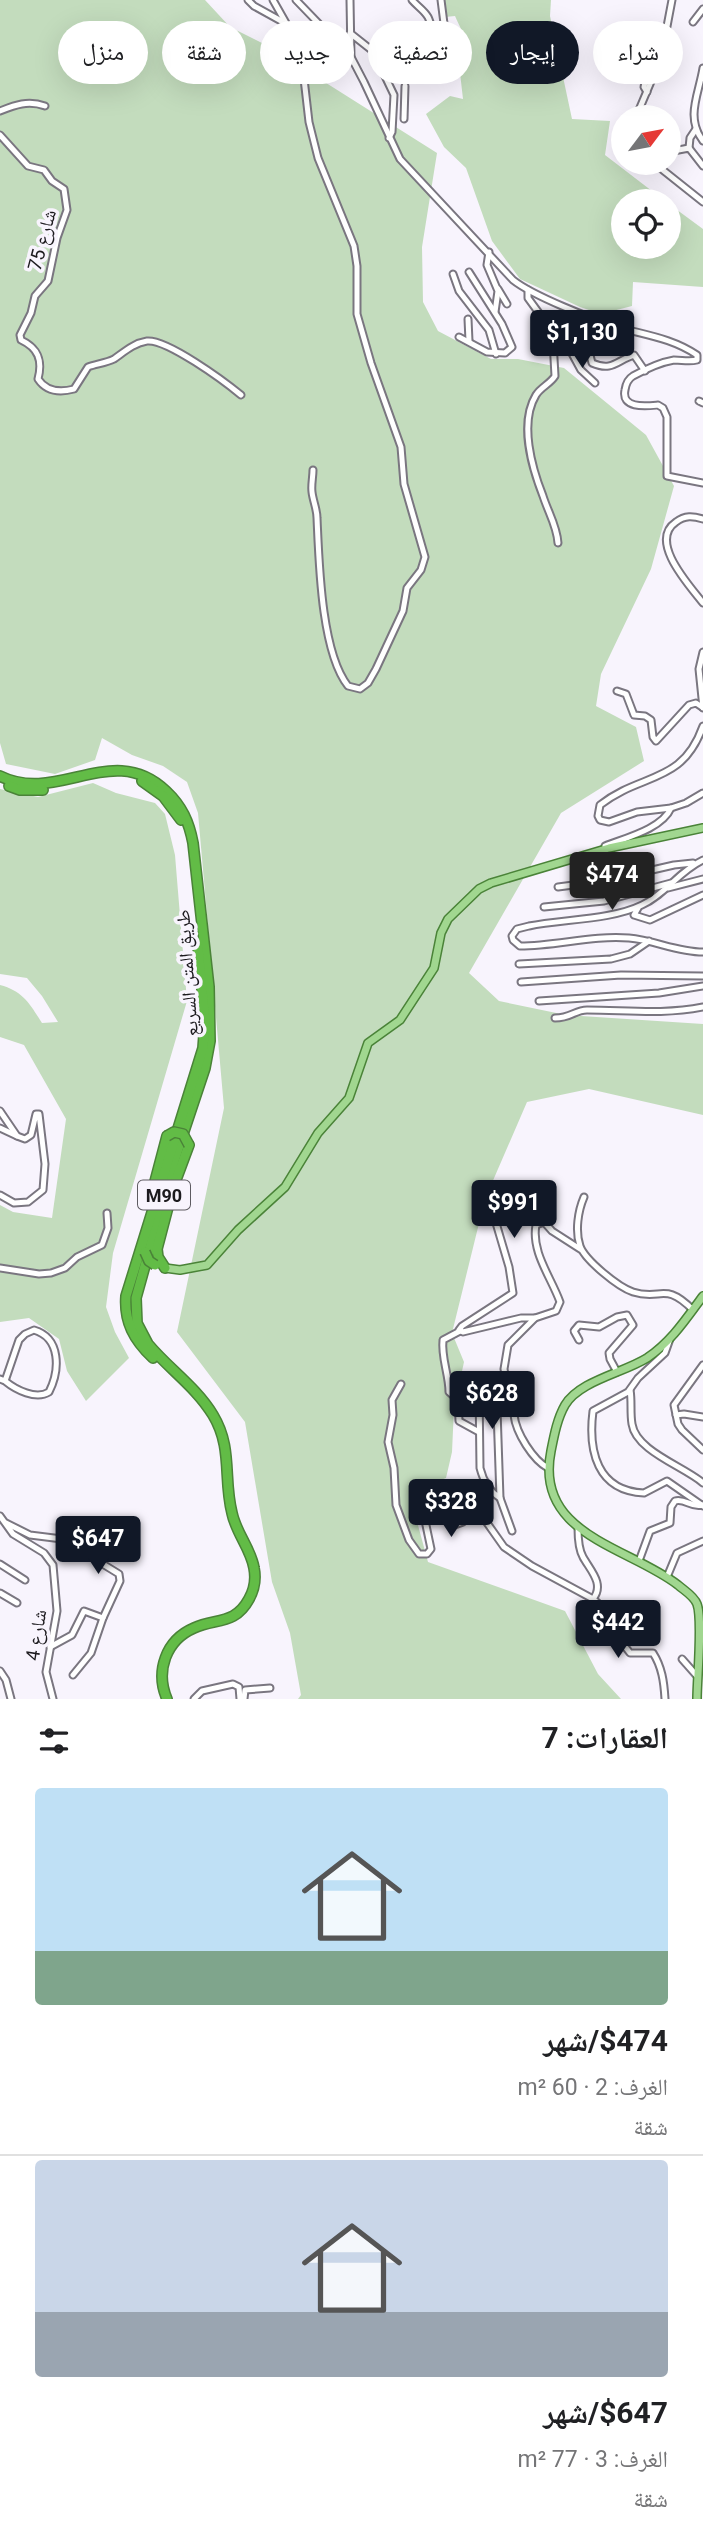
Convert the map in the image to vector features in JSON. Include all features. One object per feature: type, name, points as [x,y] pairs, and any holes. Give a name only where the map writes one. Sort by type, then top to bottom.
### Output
[{"type":"highway","name":"طريق المتن السريع","points":[[0,776],[15,782],[40,785],[97,771],[113,769],[131,772],[149,778],[163,788],[181,807],[188,822],[209,987],[211,1032],[205,1068],[174,1161],[136,1298],[135,1315],[143,1337],[159,1357],[197,1392],[218,1425],[228,1457],[232,1514],[254,1571],[253,1590],[240,1610],[226,1620],[195,1627],[172,1645],[165,1658],[162,1673],[167,1699]]},
{"type":"highway","name":"طريق المتن السريع","points":[[0,783],[31,791],[57,788],[106,775],[130,777],[146,783],[163,796],[181,820],[190,864],[203,999],[204,1041],[201,1060],[127,1289],[126,1306],[128,1323],[140,1345],[197,1401],[211,1423],[220,1448],[227,1516],[250,1575],[245,1594],[236,1608],[223,1616],[189,1625],[178,1631],[168,1642],[157,1666],[156,1682],[161,1699]]},
{"type":"highway","points":[[148,1222],[149,1204],[167,1136],[174,1132],[183,1134],[189,1144],[173,1188],[157,1252],[160,1267]]},
{"type":"highway","points":[[173,1188],[174,1161]]},
{"type":"highway","points":[[160,1267],[149,1261],[145,1252],[163,1187],[163,1175]]},
{"type":"highway","points":[[143,1337],[139,1310],[142,1290],[148,1275],[160,1267]]},
{"type":"main road","points":[[160,1267],[180,1269],[207,1265],[239,1230],[285,1188],[318,1133],[349,1098],[368,1044],[400,1020],[434,968],[441,933],[448,919],[487,884],[597,852],[703,828]]},
{"type":"main road","points":[[697,1699],[699,1607],[690,1594],[667,1577],[599,1542],[578,1528],[556,1499],[548,1468],[554,1437],[565,1404],[580,1391],[647,1358],[670,1339],[703,1296]]},
{"type":"street","points":[[248,0],[283,21]]},
{"type":"street","points":[[273,0],[285,21]]},
{"type":"street","points":[[296,0],[316,21]]},
{"type":"street","points":[[350,0],[350,21]]},
{"type":"street","points":[[412,0],[427,14],[429,21]]},
{"type":"street","points":[[441,0],[443,21]]},
{"type":"street","points":[[641,105],[661,58],[672,0]]},
{"type":"street","points":[[693,22],[703,9]]},
{"type":"street","points":[[354,36],[368,47]]},
{"type":"street","points":[[354,63],[400,159],[513,280],[528,290],[607,323],[672,341],[701,359]]},
{"type":"street","points":[[703,68],[694,107],[696,129],[703,141]]},
{"type":"street","points":[[305,84],[309,122],[318,158],[354,246],[357,266],[357,314],[370,363],[399,440],[404,484],[425,557],[421,570],[407,588],[403,611],[376,669],[368,683],[360,689],[348,686],[334,660],[319,585],[313,470]]},
{"type":"street","points":[[389,84],[393,91],[392,132],[389,138]]},
{"type":"street","points":[[645,84],[646,92]]},
{"type":"street","points":[[404,119],[405,86]]},
{"type":"street","points":[[393,91],[405,94]]},
{"type":"street","points":[[0,111],[15,104],[35,103],[45,106]]},
{"type":"street","points":[[696,129],[690,138],[689,148],[703,166]]},
{"type":"street","name":"شارع 75","points":[[0,135],[28,166],[44,170],[52,181],[62,187],[67,199],[67,210],[57,238],[48,281],[34,296],[31,313],[20,335],[21,340],[33,346],[40,358],[38,379],[42,385],[50,390],[64,392],[74,389],[88,367],[112,360],[130,347],[146,341],[155,342],[195,362],[241,395]]},
{"type":"street","points":[[681,150],[689,148]]},
{"type":"street","points":[[669,175],[703,202]]},
{"type":"street","points":[[489,252],[487,265],[507,304]]},
{"type":"street","points":[[459,337],[496,354],[505,353],[512,346],[495,312],[469,272]]},
{"type":"street","points":[[453,274],[459,291],[489,330],[496,354]]},
{"type":"street","points":[[495,312],[497,287]]},
{"type":"street","points":[[528,290],[528,298],[555,335]]},
{"type":"street","points":[[468,319],[469,341]]},
{"type":"street","points":[[558,542],[554,523],[541,492],[528,435],[534,399],[541,388],[555,376],[552,341],[570,319],[586,324],[607,323]]},
{"type":"street","points":[[607,323],[607,333]]},
{"type":"street","points":[[586,324],[563,338],[580,370],[595,383]]},
{"type":"street","points":[[629,329],[607,333],[590,348],[591,360],[601,366],[645,371],[673,360],[701,359]]},
{"type":"street","points":[[645,371],[634,355],[629,356],[624,393],[627,401],[639,407],[658,405],[663,408],[667,414],[667,476],[703,483]]},
{"type":"street","points":[[703,519],[693,516],[678,520],[667,531],[665,539],[682,579],[703,603]]},
{"type":"street","points":[[703,652],[699,669],[703,707]]},
{"type":"street","points":[[617,691],[626,694],[634,715],[645,716],[651,720],[656,741],[689,705],[696,703],[703,707]]},
{"type":"street","points":[[703,726],[691,752],[676,767],[624,789],[603,802],[598,812],[600,820],[607,822],[637,812],[671,808],[703,793]]},
{"type":"street","points":[[597,852],[656,824],[671,808]]},
{"type":"street","points":[[558,887],[604,881],[703,860]]},
{"type":"street","points":[[696,863],[670,886],[639,906],[614,915],[529,926],[514,933],[513,940],[524,946],[614,937],[703,952]]},
{"type":"street","points":[[544,907],[604,901],[703,879]]},
{"type":"street","points":[[639,906],[634,915],[650,920],[703,895]]},
{"type":"street","points":[[519,964],[611,959],[630,954],[649,941]]},
{"type":"street","points":[[521,982],[621,975],[703,976]]},
{"type":"street","points":[[540,1001],[659,993],[703,986]]},
{"type":"street","points":[[555,1018],[568,1018],[584,1010],[654,1013],[703,1007]]},
{"type":"street","points":[[0,1111],[17,1136]]},
{"type":"street","points":[[0,1128],[21,1139],[29,1138],[36,1114],[39,1114],[44,1149],[44,1185],[40,1194],[28,1202],[14,1203],[0,1195]]},
{"type":"street","points":[[582,1250],[578,1233],[579,1214],[584,1197]]},
{"type":"street","points":[[460,1331],[462,1326],[513,1293],[509,1267],[491,1206]]},
{"type":"street","points":[[0,1268],[39,1274],[65,1268],[77,1257],[102,1245],[108,1228],[107,1213]]},
{"type":"street","points":[[478,1432],[460,1421],[458,1400],[449,1392],[442,1350],[443,1340],[460,1331],[528,1317],[535,1318],[556,1311],[560,1302],[537,1246],[536,1225],[544,1222],[552,1231],[582,1250],[624,1288],[642,1294],[677,1295],[693,1310]]},
{"type":"street","points":[[579,1340],[574,1331],[579,1325],[599,1327],[617,1317],[627,1315],[633,1325],[609,1353],[617,1372]]},
{"type":"street","points":[[512,1531],[500,1498],[497,1410],[503,1383],[506,1381],[504,1369],[508,1345],[535,1318]]},
{"type":"street","points":[[34,1330],[48,1336],[54,1347],[57,1365],[49,1392],[36,1396],[2,1380],[21,1337],[34,1330]]},
{"type":"street","points":[[670,1339],[665,1353],[638,1378],[630,1390],[593,1411],[593,1443],[599,1469],[610,1482],[638,1493],[647,1492],[662,1482],[670,1482],[702,1506]]},
{"type":"street","points":[[703,1365],[700,1375],[675,1404],[678,1424],[684,1434],[703,1450]]},
{"type":"street","points":[[506,1381],[513,1385],[517,1392],[513,1412],[520,1431],[538,1461],[548,1468]]},
{"type":"street","points":[[401,1384],[392,1400],[393,1415],[388,1442],[394,1468],[396,1505],[409,1539],[419,1554],[427,1554],[431,1549],[424,1505],[430,1503],[435,1506],[452,1526],[461,1524],[468,1505],[473,1503],[502,1546],[532,1566],[593,1599],[606,1610],[612,1630],[628,1652],[653,1653],[661,1667],[664,1699]]},
{"type":"street","points":[[480,1389],[478,1432],[482,1477],[500,1498]]},
{"type":"street","points":[[630,1390],[631,1422],[638,1438],[648,1449],[703,1483]]},
{"type":"street","points":[[676,1415],[703,1417]]},
{"type":"street","points":[[639,1561],[650,1531],[670,1523],[674,1501],[682,1500],[696,1507],[702,1506]]},
{"type":"street","name":"شارع 4","points":[[0,1516],[13,1534],[44,1553],[53,1565],[57,1611],[46,1672],[53,1699]]},
{"type":"street","points":[[6,1523],[30,1535],[62,1539],[118,1572],[120,1581],[91,1653],[73,1675]]},
{"type":"street","points":[[578,1528],[582,1555],[597,1582],[597,1594],[593,1599]]},
{"type":"street","points":[[667,1577],[677,1553],[703,1541]]},
{"type":"street","points":[[0,1564],[25,1580]]},
{"type":"street","points":[[0,1593],[16,1603]]},
{"type":"street","points":[[49,1647],[71,1637],[84,1611],[103,1618]]},
{"type":"street","points":[[682,1659],[699,1682]]},
{"type":"street","points":[[0,1671],[5,1677],[11,1699]]},
{"type":"street","points":[[194,1699],[202,1691],[233,1684],[239,1687],[242,1699]]},
{"type":"street","points":[[242,1699],[245,1690],[270,1689]]},
{"type":"green space","points":[[0,0],[205,0],[224,21],[162,21],[162,84],[246,84],[246,35],[260,42],[260,84],[328,84],[437,153],[422,247],[423,302],[438,331],[491,359],[518,359],[564,368],[646,435],[674,486],[651,569],[601,674],[596,706],[636,727],[644,761],[561,813],[469,973],[499,1001],[566,1015],[703,1024],[703,1115],[589,1089],[527,1102],[485,1199],[452,1333],[464,1362],[454,1408],[452,1452],[446,1478],[409,1492],[428,1562],[565,1611],[598,1674],[621,1699],[298,1699],[301,1695],[290,1633],[272,1582],[245,1422],[177,1332],[224,1108],[198,813],[187,782],[163,766],[132,755],[102,738],[95,760],[55,774],[6,764],[0,743]]},
{"type":"green space","points":[[444,0],[551,0],[551,21],[486,21],[486,84],[565,84],[572,119],[610,121],[605,155],[611,160],[611,175],[631,175],[649,189],[611,189],[611,259],[681,259],[681,213],[703,229],[703,287],[633,282],[632,306],[601,314],[520,279],[492,241],[466,168],[444,147],[426,114],[450,96],[463,99],[461,84],[472,84],[472,21],[457,21],[455,16],[445,17]]},
{"type":"green space","points":[[93,783],[116,793],[155,803],[165,814],[175,855],[187,1001],[113,1253],[106,1307],[129,1358],[86,1401],[67,1371],[59,1339],[29,1318],[0,1322],[0,1205],[13,1212],[52,1218],[66,1119],[24,1045],[0,1037],[0,985],[15,991],[30,1004],[42,1023],[58,1022],[27,978],[0,974],[0,789],[38,797]]}]
